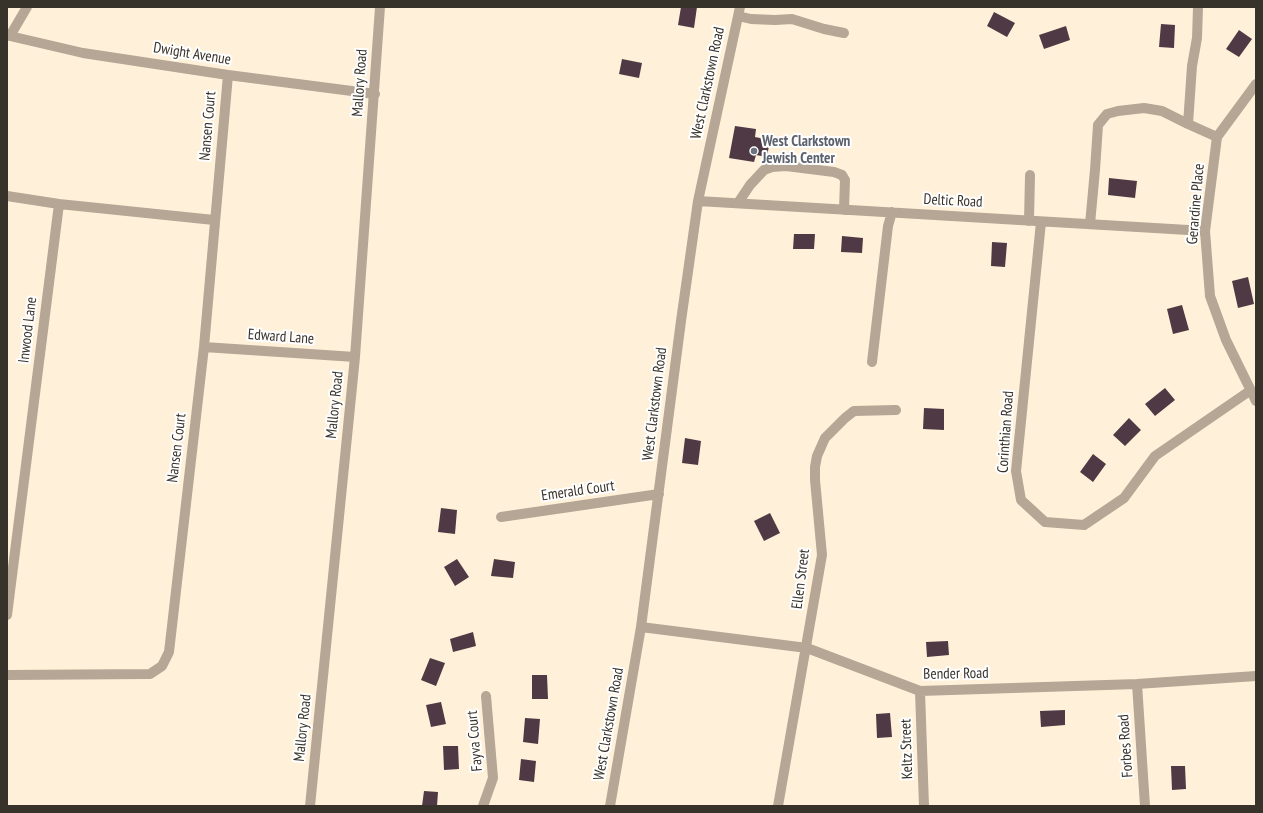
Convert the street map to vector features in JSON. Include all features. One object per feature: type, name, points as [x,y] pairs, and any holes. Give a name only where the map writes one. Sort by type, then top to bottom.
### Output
[{"type":"street","points":[[9,35],[27,7]]},
{"type":"street","name":"Mallory Road","points":[[310,806],[355,357],[375,94],[380,7]]},
{"type":"street","points":[[1188,124],[1192,66],[1197,38],[1198,7]]},
{"type":"street","points":[[739,12],[751,19],[792,19],[824,29],[844,33]]},
{"type":"street","name":"West Clarkstown Road","points":[[610,806],[641,627],[698,201],[739,12]]},
{"type":"street","name":"Dwight Avenue","points":[[9,35],[83,53],[228,75],[375,94]]},
{"type":"street","name":"Nansen Court","points":[[7,675],[150,674],[162,666],[168,652],[204,347],[214,220],[228,75]]},
{"type":"street","name":"Gerardine Place","points":[[1256,84],[1218,137],[1205,231],[1210,296],[1226,340],[1256,401]]},
{"type":"street","points":[[1090,224],[1098,125],[1106,114],[1144,108],[1162,111],[1218,137]]},
{"type":"street","points":[[738,203],[750,185],[764,170],[772,167],[786,166],[834,172],[842,175],[845,180],[844,210]]},
{"type":"street","points":[[1029,221],[1030,175]]},
{"type":"street","points":[[7,196],[59,204],[214,220]]},
{"type":"street","name":"Deltic Road","points":[[698,201],[1205,231]]},
{"type":"street","name":"Inwood Lane","points":[[7,615],[59,204]]},
{"type":"street","points":[[872,362],[888,226],[892,212]]},
{"type":"street","name":"Corinthian Road","points":[[1041,222],[1016,471],[1021,500],[1045,522],[1084,525],[1124,498],[1154,456],[1251,390]]},
{"type":"street","name":"Edward Lane","points":[[204,347],[355,357]]},
{"type":"street","name":"Ellen Street","points":[[778,806],[807,648],[822,555],[815,480],[817,456],[825,438],[854,411],[896,410]]},
{"type":"street","name":"Emerald Court","points":[[501,517],[658,494]]},
{"type":"street","name":"Bender Road","points":[[641,627],[807,648],[920,691],[1137,684],[1256,676]]},
{"type":"street","name":"Forbes Road","points":[[1137,684],[1145,806]]},
{"type":"street","name":"Keltz Street","points":[[920,691],[924,806]]},
{"type":"street","name":"Fayva Court","points":[[483,806],[493,778],[486,696]]},
{"type":"building","points":[[681,7],[697,7],[694,28],[678,25]]},
{"type":"building","points":[[994,12],[1015,23],[1007,37],[987,26]]},
{"type":"building","points":[[1161,24],[1175,25],[1174,48],[1159,47]]},
{"type":"building","points":[[1066,26],[1070,40],[1044,49],[1039,35]]},
{"type":"building","points":[[1239,30],[1252,39],[1239,57],[1226,49]]},
{"type":"building","points":[[622,59],[642,63],[639,78],[619,74]]},
{"type":"building","points":[[735,126],[756,129],[755,137],[770,140],[767,157],[756,155],[754,162],[729,158]]},
{"type":"building","points":[[1109,178],[1137,181],[1135,198],[1108,195]]},
{"type":"building","points":[[794,234],[815,234],[814,249],[793,249]]},
{"type":"building","points":[[842,236],[863,238],[862,253],[841,252]]},
{"type":"building","points":[[992,242],[1007,243],[1005,267],[991,266]]},
{"type":"building","points":[[1248,277],[1254,304],[1238,308],[1232,281]]},
{"type":"building","points":[[1182,305],[1189,330],[1173,334],[1167,309]]},
{"type":"building","points":[[1165,388],[1175,400],[1155,416],[1145,404]]},
{"type":"building","points":[[924,408],[944,409],[944,430],[923,429]]},
{"type":"building","points":[[1129,418],[1141,430],[1125,446],[1113,435]]},
{"type":"building","points":[[685,438],[701,441],[698,465],[682,463]]},
{"type":"building","points":[[1093,454],[1106,464],[1093,482],[1080,472]]},
{"type":"building","points":[[441,508],[457,510],[455,534],[438,532]]},
{"type":"building","points":[[770,513],[780,533],[764,541],[754,521]]},
{"type":"building","points":[[457,559],[469,577],[455,586],[444,567]]},
{"type":"building","points":[[494,559],[515,562],[513,578],[491,576]]},
{"type":"building","points":[[473,632],[476,646],[453,652],[450,639]]},
{"type":"building","points":[[948,641],[949,655],[927,657],[926,642]]},
{"type":"building","points":[[430,658],[445,663],[436,686],[421,680]]},
{"type":"building","points":[[532,675],[547,675],[548,699],[532,699]]},
{"type":"building","points":[[441,702],[446,724],[431,727],[426,705]]},
{"type":"building","points":[[1065,710],[1065,725],[1041,727],[1040,711]]},
{"type":"building","points":[[890,713],[892,737],[877,738],[876,714]]},
{"type":"building","points":[[525,718],[540,719],[538,744],[523,742]]},
{"type":"building","points":[[443,746],[458,746],[459,769],[444,770]]},
{"type":"building","points":[[521,759],[536,761],[534,782],[519,780]]},
{"type":"building","points":[[1171,766],[1185,766],[1186,789],[1172,790]]},
{"type":"building","points":[[424,791],[438,792],[437,806],[422,806]]},
{"type":"place","name":"West Clarkstown Jewish Center","points":[[754,151]]}]
